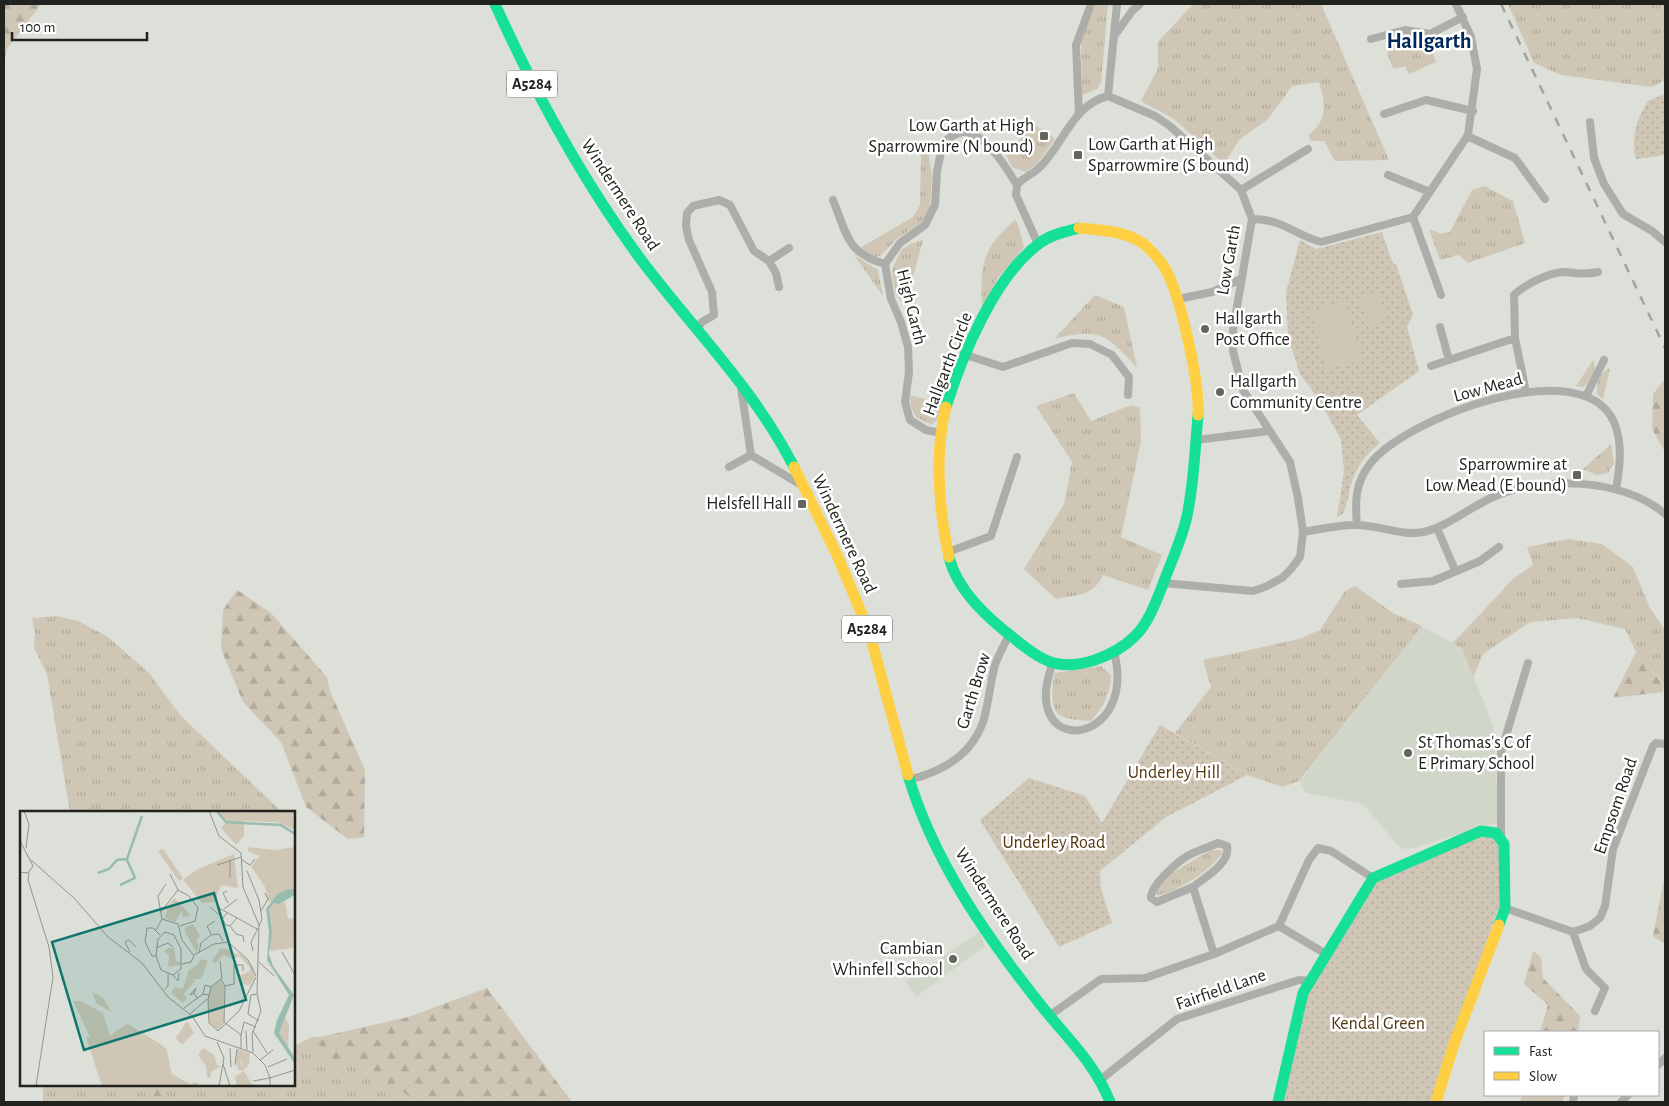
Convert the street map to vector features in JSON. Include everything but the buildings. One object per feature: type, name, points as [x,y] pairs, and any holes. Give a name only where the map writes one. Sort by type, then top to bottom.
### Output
[{"type":"main road","name":"Windermere Road","points":[[494,4],[535,91],[576,162],[638,257],[769,423],[803,487],[851,587],[876,653],[916,805],[954,879],[992,938],[1049,1016],[1100,1080],[1110,1102]]},
{"type":"main road","name":"Hallgarth Circle","points":[[1079,228],[1101,228],[1122,232],[1141,242],[1158,257],[1169,275],[1178,299],[1198,394],[1196,440],[1187,516],[1163,583],[1142,629],[1125,646],[1114,652],[1077,664],[1052,664],[1035,655],[964,592],[954,574],[948,552],[941,503],[941,433],[966,355],[985,313],[1008,276],[1038,244],[1057,234],[1079,228]]},
{"type":"main road","points":[[1278,1102],[1303,993],[1374,878],[1481,831],[1494,831],[1502,836],[1504,844],[1505,908],[1454,1044],[1436,1102]]},
{"type":"street","points":[[1079,113],[1076,45],[1091,4]]},
{"type":"street","points":[[1017,185],[1021,180],[1039,168],[1088,103],[1108,96],[1117,4]]},
{"type":"street","points":[[1114,38],[1121,25],[1140,4]]},
{"type":"street","points":[[1252,219],[1268,219],[1289,226],[1309,238],[1321,242],[1413,217],[1467,136],[1472,112],[1477,69],[1472,37],[1456,4]]},
{"type":"street","points":[[1371,39],[1405,30],[1430,34],[1463,17]]},
{"type":"street","name":"Low Garth","points":[[1108,96],[1155,116],[1170,126],[1241,190],[1252,219],[1233,330],[1233,351],[1244,390],[1290,462],[1303,532],[1300,557],[1282,578],[1265,587],[1253,591],[1238,591],[1163,583]]},
{"type":"street","points":[[1384,114],[1426,100],[1472,112]]},
{"type":"street","points":[[1590,122],[1594,158],[1604,184],[1623,214],[1652,230],[1665,242]]},
{"type":"street","name":"High Garth","points":[[941,433],[926,430],[910,420],[905,402],[909,372],[908,347],[901,322],[891,299],[885,264],[900,243],[925,225],[935,205],[940,149],[943,143],[954,135],[965,132],[978,136],[1000,159],[1017,185],[1016,195],[1038,244]]},
{"type":"street","points":[[1467,136],[1516,158],[1544,199]]},
{"type":"street","points":[[1241,190],[1308,149]]},
{"type":"street","points":[[1388,175],[1430,192]]},
{"type":"street","points":[[696,329],[702,322],[714,315],[712,292],[689,240],[686,226],[687,213],[694,206],[718,200],[730,205],[754,251],[769,261],[776,273],[779,287]]},
{"type":"street","points":[[833,200],[856,251],[866,259],[885,264]]},
{"type":"street","points":[[1413,217],[1441,295]]},
{"type":"street","points":[[769,261],[789,248]]},
{"type":"street","points":[[1526,392],[1515,338],[1514,295],[1524,285],[1562,272],[1583,276],[1598,272]]},
{"type":"street","points":[[1178,299],[1212,292],[1241,279]]},
{"type":"street","points":[[1440,327],[1449,360]]},
{"type":"street","points":[[1431,366],[1515,338]]},
{"type":"street","points":[[966,355],[1003,366],[1072,343],[1090,344],[1112,356],[1129,376],[1128,395]]},
{"type":"street","points":[[1586,396],[1604,360]]},
{"type":"street","points":[[740,384],[751,456]]},
{"type":"street","name":"Low Mead","points":[[1357,525],[1354,502],[1359,482],[1370,463],[1406,434],[1439,417],[1473,405],[1526,392],[1564,391],[1586,396],[1601,407],[1613,420],[1620,450],[1620,466],[1616,489]]},
{"type":"street","points":[[1196,440],[1269,431]]},
{"type":"street","points":[[729,467],[751,456]]},
{"type":"street","points":[[751,456],[803,487]]},
{"type":"street","points":[[948,552],[991,536],[1017,456]]},
{"type":"street","points":[[1303,532],[1357,525],[1406,532],[1422,532],[1437,528],[1494,497],[1529,486],[1574,484],[1616,489],[1639,497],[1665,514]]},
{"type":"street","points":[[1437,528],[1455,570]]},
{"type":"street","points":[[1401,584],[1433,581],[1455,570],[1480,561],[1499,547]]},
{"type":"street","name":"Garth Brow","points":[[908,780],[924,776],[953,762],[965,754],[973,744],[983,721],[996,664],[1010,633]]},
{"type":"street","points":[[1052,664],[1046,680],[1046,708],[1061,728],[1072,731],[1084,730],[1100,723],[1116,694],[1118,670],[1114,652]]},
{"type":"street","points":[[1502,836],[1501,752],[1528,663]]},
{"type":"street","name":"Empsom Road","points":[[1573,932],[1590,926],[1600,918],[1605,906],[1613,849],[1653,746],[1656,743],[1665,744]]},
{"type":"street","points":[[1218,843],[1227,846],[1228,851],[1223,862],[1193,887],[1157,902],[1150,898],[1150,892],[1156,884],[1188,856],[1218,843]]},
{"type":"street","points":[[1049,1016],[1101,979],[1145,978],[1214,954],[1279,926],[1309,860],[1318,848],[1331,851],[1374,878]]},
{"type":"street","points":[[1193,887],[1214,954]]},
{"type":"street","points":[[1505,908],[1573,932],[1586,969],[1605,988],[1595,1011]]},
{"type":"street","points":[[1279,926],[1326,954]]},
{"type":"street","name":"Fairfield Lane","points":[[1100,1080],[1177,1019],[1299,980],[1310,981]]},
{"type":"shaded area","name":"St Thomas's C of E Primary School","points":[[1422,626],[1462,648],[1493,725],[1499,816],[1496,823],[1417,847],[1401,849],[1363,804],[1306,793],[1300,781]]},
{"type":"shaded area","name":"Cambian Whinfell School","points":[[979,932],[985,946],[916,997],[905,982]]},
{"type":"green space","points":[[4,4],[41,4],[7,49],[4,62]]},
{"type":"green space","points":[[1094,4],[1108,4],[1101,82],[1097,89],[1082,95],[1081,41]]},
{"type":"green space","points":[[1193,4],[1321,4],[1389,160],[1335,161],[1324,141],[1311,141],[1308,135],[1319,123],[1324,111],[1319,82],[1292,86],[1268,119],[1239,140],[1224,164],[1174,119],[1141,101],[1158,68],[1158,42]]},
{"type":"green space","points":[[1508,4],[1665,4],[1665,80],[1652,87],[1561,75],[1534,63]]},
{"type":"green space","points":[[1397,34],[1396,38],[1416,45],[1420,36],[1427,36],[1436,62],[1409,74],[1405,66],[1393,69],[1387,53],[1392,46],[1388,39],[1389,36]]},
{"type":"green space","points":[[1665,94],[1665,155],[1636,159],[1634,136],[1641,114],[1648,101]]},
{"type":"green space","points":[[1031,122],[1055,139],[1037,164],[1026,172],[1012,167],[1004,150],[1021,139],[1025,126]]},
{"type":"green space","points":[[933,142],[929,158],[932,175],[930,207],[921,223],[898,238],[880,256],[874,257],[860,248],[913,217],[920,205],[921,154],[925,146]]},
{"type":"green space","points":[[1484,186],[1513,201],[1525,243],[1468,263],[1459,255],[1440,260],[1429,229],[1441,234],[1450,232],[1472,190]]},
{"type":"green space","points":[[1015,220],[1018,224],[1024,247],[997,279],[982,308],[982,280],[985,259],[996,240]]},
{"type":"green space","points":[[1382,232],[1393,264],[1396,264],[1413,315],[1407,327],[1419,371],[1357,415],[1380,443],[1365,457],[1358,468],[1352,481],[1344,512],[1337,517],[1344,471],[1341,440],[1320,401],[1300,374],[1288,337],[1286,293],[1300,240],[1316,249]]},
{"type":"green space","points":[[923,240],[905,306],[895,293],[892,270],[901,250],[910,244]]},
{"type":"green space","points":[[854,255],[878,270],[883,296]]},
{"type":"green space","points":[[1376,291],[1387,319],[1370,326],[1359,299]]},
{"type":"green space","points":[[1095,295],[1124,307],[1137,368],[1117,347],[1101,336],[1082,334],[1054,339]]},
{"type":"green space","points":[[1345,301],[1362,360],[1327,370],[1310,311]]},
{"type":"green space","points":[[1593,360],[1595,367],[1591,378],[1583,387],[1576,386]]},
{"type":"green space","points":[[1610,368],[1603,399],[1597,394],[1597,386],[1603,373]]},
{"type":"green space","points":[[1665,379],[1665,452],[1652,429],[1653,394]]},
{"type":"green space","points":[[1074,393],[1091,421],[1131,405],[1140,408],[1141,441],[1121,537],[1162,555],[1148,590],[1103,575],[1095,587],[1089,591],[1056,599],[1024,569],[1064,504],[1072,462],[1036,406]]},
{"type":"green space","points":[[910,395],[941,404],[938,418],[932,425],[916,417],[911,407]]},
{"type":"green space","points":[[1611,444],[1614,463],[1608,473],[1596,475],[1583,469]]},
{"type":"green space","points":[[1568,539],[1602,544],[1633,567],[1650,608],[1665,630],[1665,685],[1636,652],[1625,629],[1577,618],[1530,622],[1483,654],[1473,677],[1462,648],[1453,643],[1513,579],[1533,565],[1527,547]]},
{"type":"green space","points":[[1355,586],[1393,613],[1422,626],[1299,781],[1283,787],[1247,775],[1175,733],[1211,687],[1203,660],[1299,639],[1320,630],[1345,591]]},
{"type":"green space","points":[[237,590],[271,613],[327,677],[330,691],[365,770],[364,837],[348,839],[306,807],[281,742],[243,702],[221,649],[223,610]]},
{"type":"green space","points":[[57,616],[78,621],[108,637],[149,673],[181,716],[281,811],[70,811],[47,674],[34,648],[35,633],[32,618]]},
{"type":"green space","points":[[1636,652],[1664,685],[1663,692],[1613,698]]},
{"type":"green space","points":[[1101,666],[1111,675],[1110,688],[1106,700],[1091,721],[1077,720],[1060,715],[1053,705],[1054,673]]},
{"type":"green space","name":"Underley Road","points":[[1160,725],[1247,775],[1166,817],[1100,871],[1101,889],[1112,923],[1059,947],[980,820],[1029,778],[1085,796],[1102,823]]},
{"type":"green space","name":"Kendal Green","points":[[1486,835],[1495,838],[1501,854],[1499,907],[1450,1044],[1433,1102],[1283,1102],[1308,995],[1377,881],[1478,836]]},
{"type":"green space","points":[[1211,850],[1221,850],[1222,853],[1203,873],[1174,890],[1157,895],[1156,891],[1172,873]]},
{"type":"green space","points":[[1665,875],[1665,944],[1653,936]]},
{"type":"green space","points":[[1533,951],[1541,957],[1543,978],[1580,1016],[1578,1031],[1540,1031],[1548,1005],[1524,984]]},
{"type":"green space","points":[[487,988],[572,1102],[431,1102],[408,1095],[347,1063],[312,1060],[320,1037],[408,1017]]},
{"type":"green space","points":[[343,1036],[571,1102],[43,1102],[43,1086],[295,1086],[295,1046],[312,1037]]},
{"type":"green space","points":[[141,1086],[164,1086],[167,1102],[146,1092]]},
{"type":"green space","points":[[1522,1096],[1565,1096],[1562,1102],[1520,1102]]},
{"type":"railway","points":[[1501,4],[1665,348]]},
{"type":"traffic: fast","points":[[495,4],[526,70],[560,134],[598,197],[639,257],[741,384],[778,438],[794,467]]},
{"type":"traffic: fast","points":[[946,407],[971,341],[982,318],[1009,275],[1024,257],[1044,240],[1079,228]]},
{"type":"traffic: fast","points":[[949,557],[959,581],[975,603],[1006,632],[1035,654],[1053,663],[1062,665],[1083,663],[1106,656],[1126,644],[1139,632],[1157,598],[1179,542],[1185,525],[1191,491],[1198,415]]},
{"type":"traffic: fast","points":[[908,775],[932,837],[963,896],[1020,978],[1088,1062],[1110,1102]]},
{"type":"traffic: fast","points":[[1278,1102],[1303,993],[1373,878],[1481,831],[1496,833],[1504,844],[1505,908],[1499,925]]},
{"type":"traffic: slow","points":[[1079,228],[1114,232],[1138,240],[1155,254],[1163,265],[1178,301],[1193,363],[1198,415]]},
{"type":"traffic: slow","points":[[946,407],[940,444],[939,482],[940,501],[949,557]]},
{"type":"traffic: slow","points":[[794,467],[837,555],[869,631],[908,775]]},
{"type":"traffic: slow","points":[[1436,1102],[1454,1044],[1499,925]]},
{"type":"place","name":"Low Garth at High Sparrowmire (N bound)","points":[[1044,136]]},
{"type":"place","name":"Low Garth at High Sparrowmire (S bound)","points":[[1078,155]]},
{"type":"place","name":"Hallgarth Post Office","points":[[1205,329]]},
{"type":"place","name":"Hallgarth Community Centre","points":[[1220,392]]},
{"type":"place","name":"Sparrowmire at Low Mead (E bound)","points":[[1577,475]]},
{"type":"place","name":"Helsfell Hall","points":[[802,504]]},
{"type":"place","name":"St Thomas's C of E Primary School","points":[[1408,753]]},
{"type":"place","name":"Cambian Whinfell School","points":[[953,959]]},
{"type":"district","name":"Hallgarth","points":[[1429,41]]},
{"type":"park label","name":"Underley Hill","points":[[1174,773]]}]
